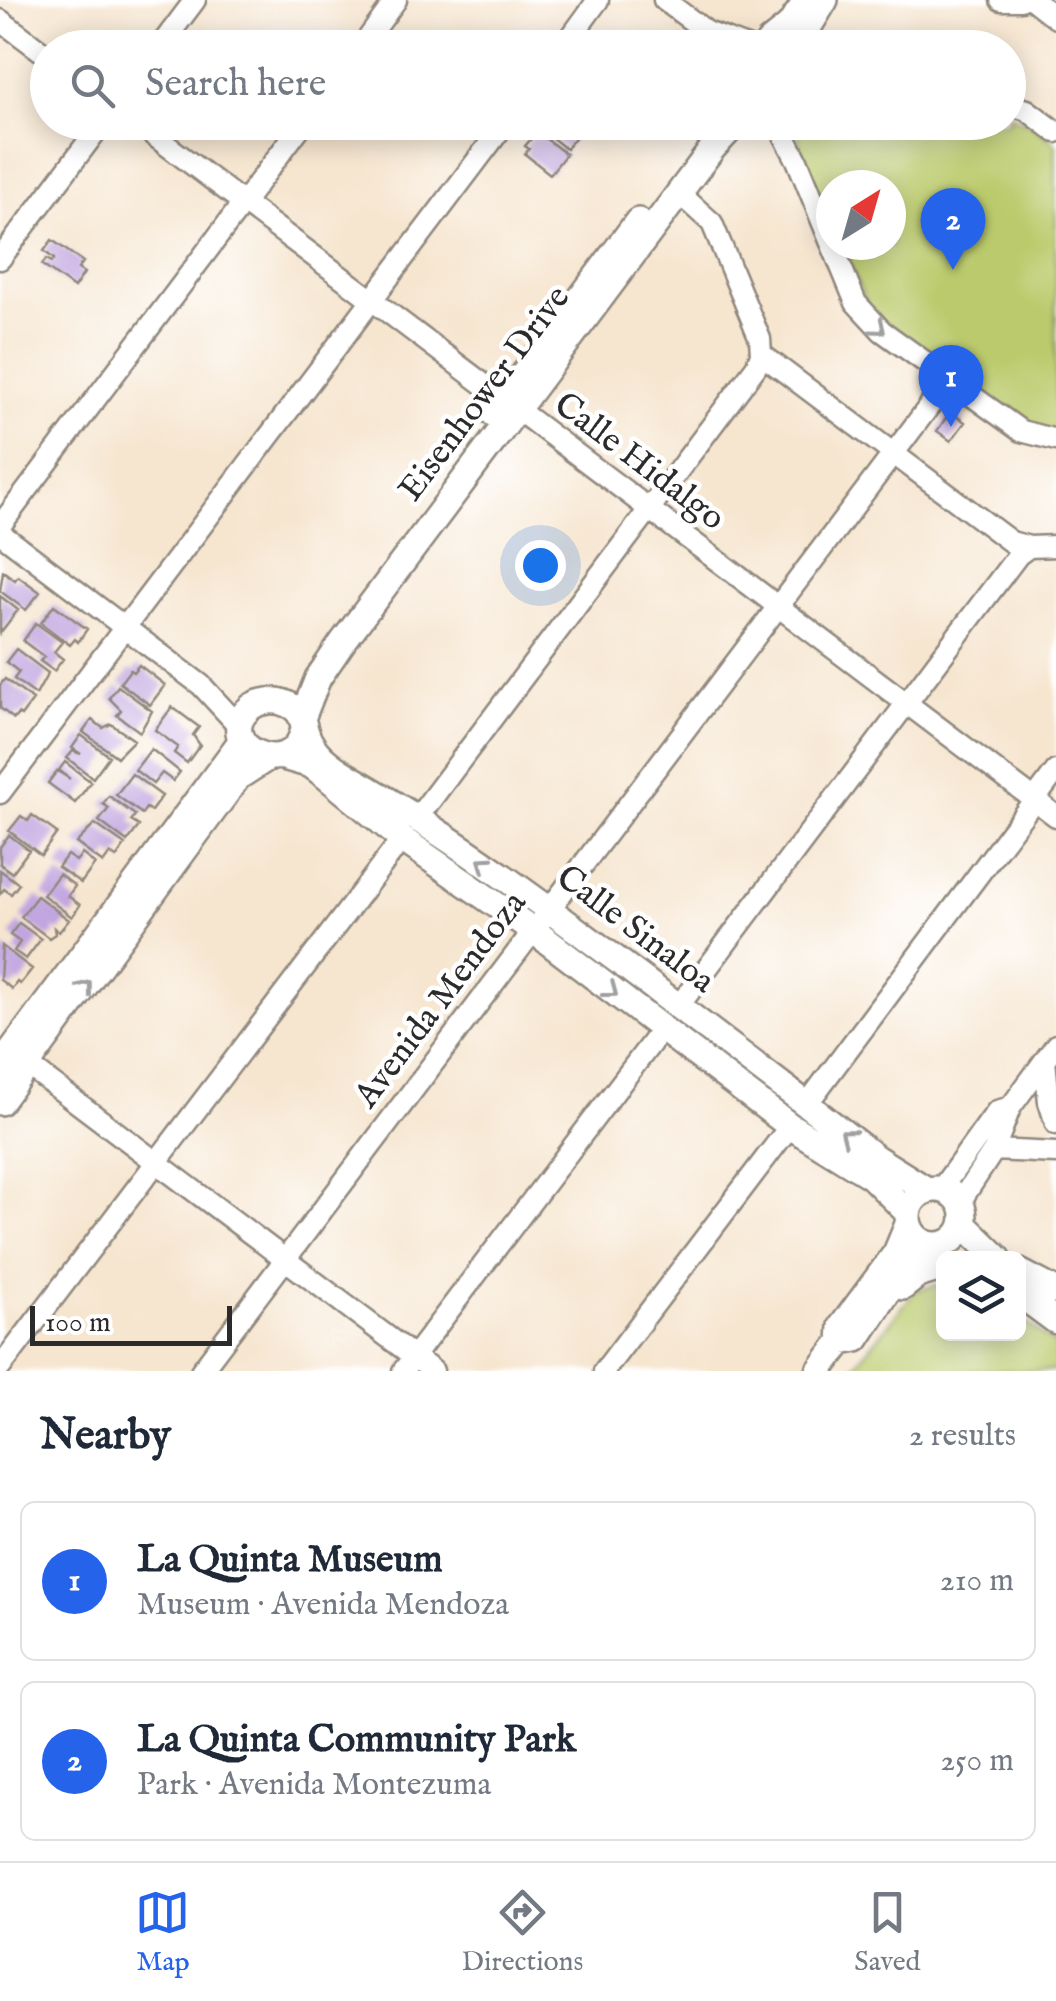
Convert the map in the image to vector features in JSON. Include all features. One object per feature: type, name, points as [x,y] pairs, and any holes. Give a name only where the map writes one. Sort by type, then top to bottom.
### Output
[{"type":"main road","points":[[784,30],[807,0]]},
{"type":"main road","points":[[807,30],[825,0]]},
{"type":"main road","name":"Eisenhower Drive","points":[[304,722],[309,695],[342,643],[699,140]]},
{"type":"main road","name":"Eisenhower Drive","points":[[266,701],[286,694],[305,675],[339,620],[719,140]]},
{"type":"main road","points":[[0,1102],[9,1057],[240,733],[247,711],[266,701],[286,704],[304,722],[302,739],[238,777],[9,1057]]},
{"type":"main road","name":"Calle Sinaloa","points":[[304,722],[310,742],[332,767],[418,817],[550,910],[876,1158],[948,1202],[992,1251]]},
{"type":"main road","points":[[240,733],[254,752],[275,757]]},
{"type":"main road","name":"Calle Sinaloa","points":[[275,757],[311,765],[402,839],[534,931],[790,1126],[871,1176],[908,1218]]},
{"type":"main road","points":[[819,1371],[841,1342],[842,1326],[896,1253],[914,1199],[948,1202],[956,1238],[940,1251]]},
{"type":"main road","points":[[908,1218],[916,1238],[937,1251]]},
{"type":"main road","points":[[841,1342],[858,1339],[904,1270],[936,1254]]},
{"type":"main road","points":[[1026,1275],[1056,1291]]},
{"type":"main road","points":[[1026,1299],[1056,1321]]},
{"type":"main road","points":[[1026,1309],[1040,1318],[1056,1321]]},
{"type":"street","points":[[173,30],[195,0]]},
{"type":"street","points":[[374,30],[396,0]]},
{"type":"street","points":[[576,30],[598,0]]},
{"type":"street","points":[[664,0],[701,30]]},
{"type":"street","points":[[1001,0],[1021,0]]},
{"type":"street","points":[[1032,0],[1056,18]]},
{"type":"street","points":[[0,20],[30,42]]},
{"type":"street","points":[[1026,110],[1056,132]]},
{"type":"street","points":[[0,259],[89,140]]},
{"type":"street","name":"Calle Hidalgo","points":[[160,140],[1056,816]]},
{"type":"street","points":[[240,733],[201,686],[0,529],[290,140]]},
{"type":"street","points":[[0,793],[492,140]]},
{"type":"street","points":[[786,140],[816,207]]},
{"type":"street","points":[[418,817],[762,354],[760,339],[712,224],[680,193]]},
{"type":"street","points":[[838,260],[856,304],[866,317],[1021,431],[1056,440]]},
{"type":"street","points":[[762,354],[1011,542],[1056,546]]},
{"type":"street","name":"Avenida Mendoza","points":[[201,1371],[949,380]]},
{"type":"street","points":[[678,1007],[1029,546]]},
{"type":"street","points":[[201,686],[240,702],[266,701]]},
{"type":"street","points":[[807,1104],[1056,771]]},
{"type":"street","points":[[0,1368],[402,839]]},
{"type":"street","points":[[408,1364],[662,1029]]},
{"type":"street","points":[[948,1202],[994,1150],[1010,1108],[1050,1053]]},
{"type":"street","points":[[1050,1053],[1049,1102],[1056,1124]]},
{"type":"street","points":[[9,1057],[285,1260],[408,1364],[433,1371]]},
{"type":"street","points":[[948,1202],[997,1111],[1010,1108]]},
{"type":"street","points":[[604,1371],[790,1126]]},
{"type":"street","points":[[994,1150],[1056,1154]]},
{"type":"green space","points":[[1026,123],[1056,144],[1056,433],[1029,428],[869,308],[847,260],[906,260],[906,170],[816,170],[816,193],[802,160],[799,140],[1026,140]]},
{"type":"green space","points":[[936,1286],[936,1341],[1026,1341],[1026,1323],[1056,1345],[1056,1371],[851,1371],[916,1290]]},
{"type":"building","points":[[530,140],[548,140],[566,154],[550,174],[525,154],[529,149],[525,146]]},
{"type":"building","points":[[555,140],[573,140],[566,149]]},
{"type":"building","points":[[52,240],[83,262],[78,269],[84,273],[74,288],[42,265],[46,259],[54,259],[44,251]]},
{"type":"building","points":[[950,412],[965,422],[951,441],[937,431]]},
{"type":"building","points":[[3,571],[15,580],[18,576],[40,592],[26,610],[0,591]]},
{"type":"building","points":[[0,596],[18,610],[0,633]]},
{"type":"building","points":[[54,605],[87,629],[78,642],[75,639],[70,645],[41,623]]},
{"type":"building","points":[[36,623],[62,642],[54,652],[63,659],[54,671],[40,661],[44,657],[23,641]]},
{"type":"building","points":[[16,649],[48,673],[36,695],[14,679],[19,672],[6,662]]},
{"type":"building","points":[[139,665],[165,685],[150,705],[120,683]]},
{"type":"building","points":[[5,679],[33,700],[14,719],[0,708],[0,685]]},
{"type":"building","points":[[118,686],[152,711],[140,732],[117,715],[121,710],[109,698]]},
{"type":"building","points":[[172,707],[199,727],[193,735],[200,745],[187,763],[174,753],[178,747],[155,730]]},
{"type":"building","points":[[92,720],[103,728],[111,724],[134,740],[117,757],[83,732]]},
{"type":"building","points":[[81,735],[109,756],[93,778],[67,758],[73,751],[81,754],[72,748]]},
{"type":"building","points":[[151,749],[180,772],[173,781],[162,773],[153,784],[135,770]]},
{"type":"building","points":[[65,762],[91,782],[75,803],[48,783],[57,771],[70,779],[59,770]]},
{"type":"building","points":[[132,774],[162,796],[151,811],[146,808],[142,814],[116,795]]},
{"type":"building","points":[[109,796],[135,815],[131,821],[139,826],[127,842],[99,821],[109,808],[103,804]]},
{"type":"building","points":[[32,815],[57,833],[41,855],[9,831],[21,816],[28,821]]},
{"type":"building","points":[[95,824],[125,845],[116,858],[110,853],[103,863],[76,843]]},
{"type":"building","points":[[9,835],[29,850],[12,873],[0,864],[0,847]]},
{"type":"building","points":[[82,854],[95,864],[81,883],[58,867],[67,855],[76,861]]},
{"type":"building","points":[[0,870],[19,884],[11,894],[4,889],[0,894]]},
{"type":"building","points":[[59,874],[75,886],[68,896],[80,905],[72,917],[43,895]]},
{"type":"building","points":[[37,896],[69,920],[59,932],[54,928],[55,934],[49,938],[21,917]]},
{"type":"building","points":[[19,923],[41,939],[26,959],[14,951],[20,942],[10,935]]},
{"type":"building","points":[[2,946],[32,969],[12,989],[0,980]]},
{"type":"place","name":"La Quinta Community Park","points":[[953,270]]},
{"type":"place","name":"La Quinta Museum","points":[[951,427]]}]
